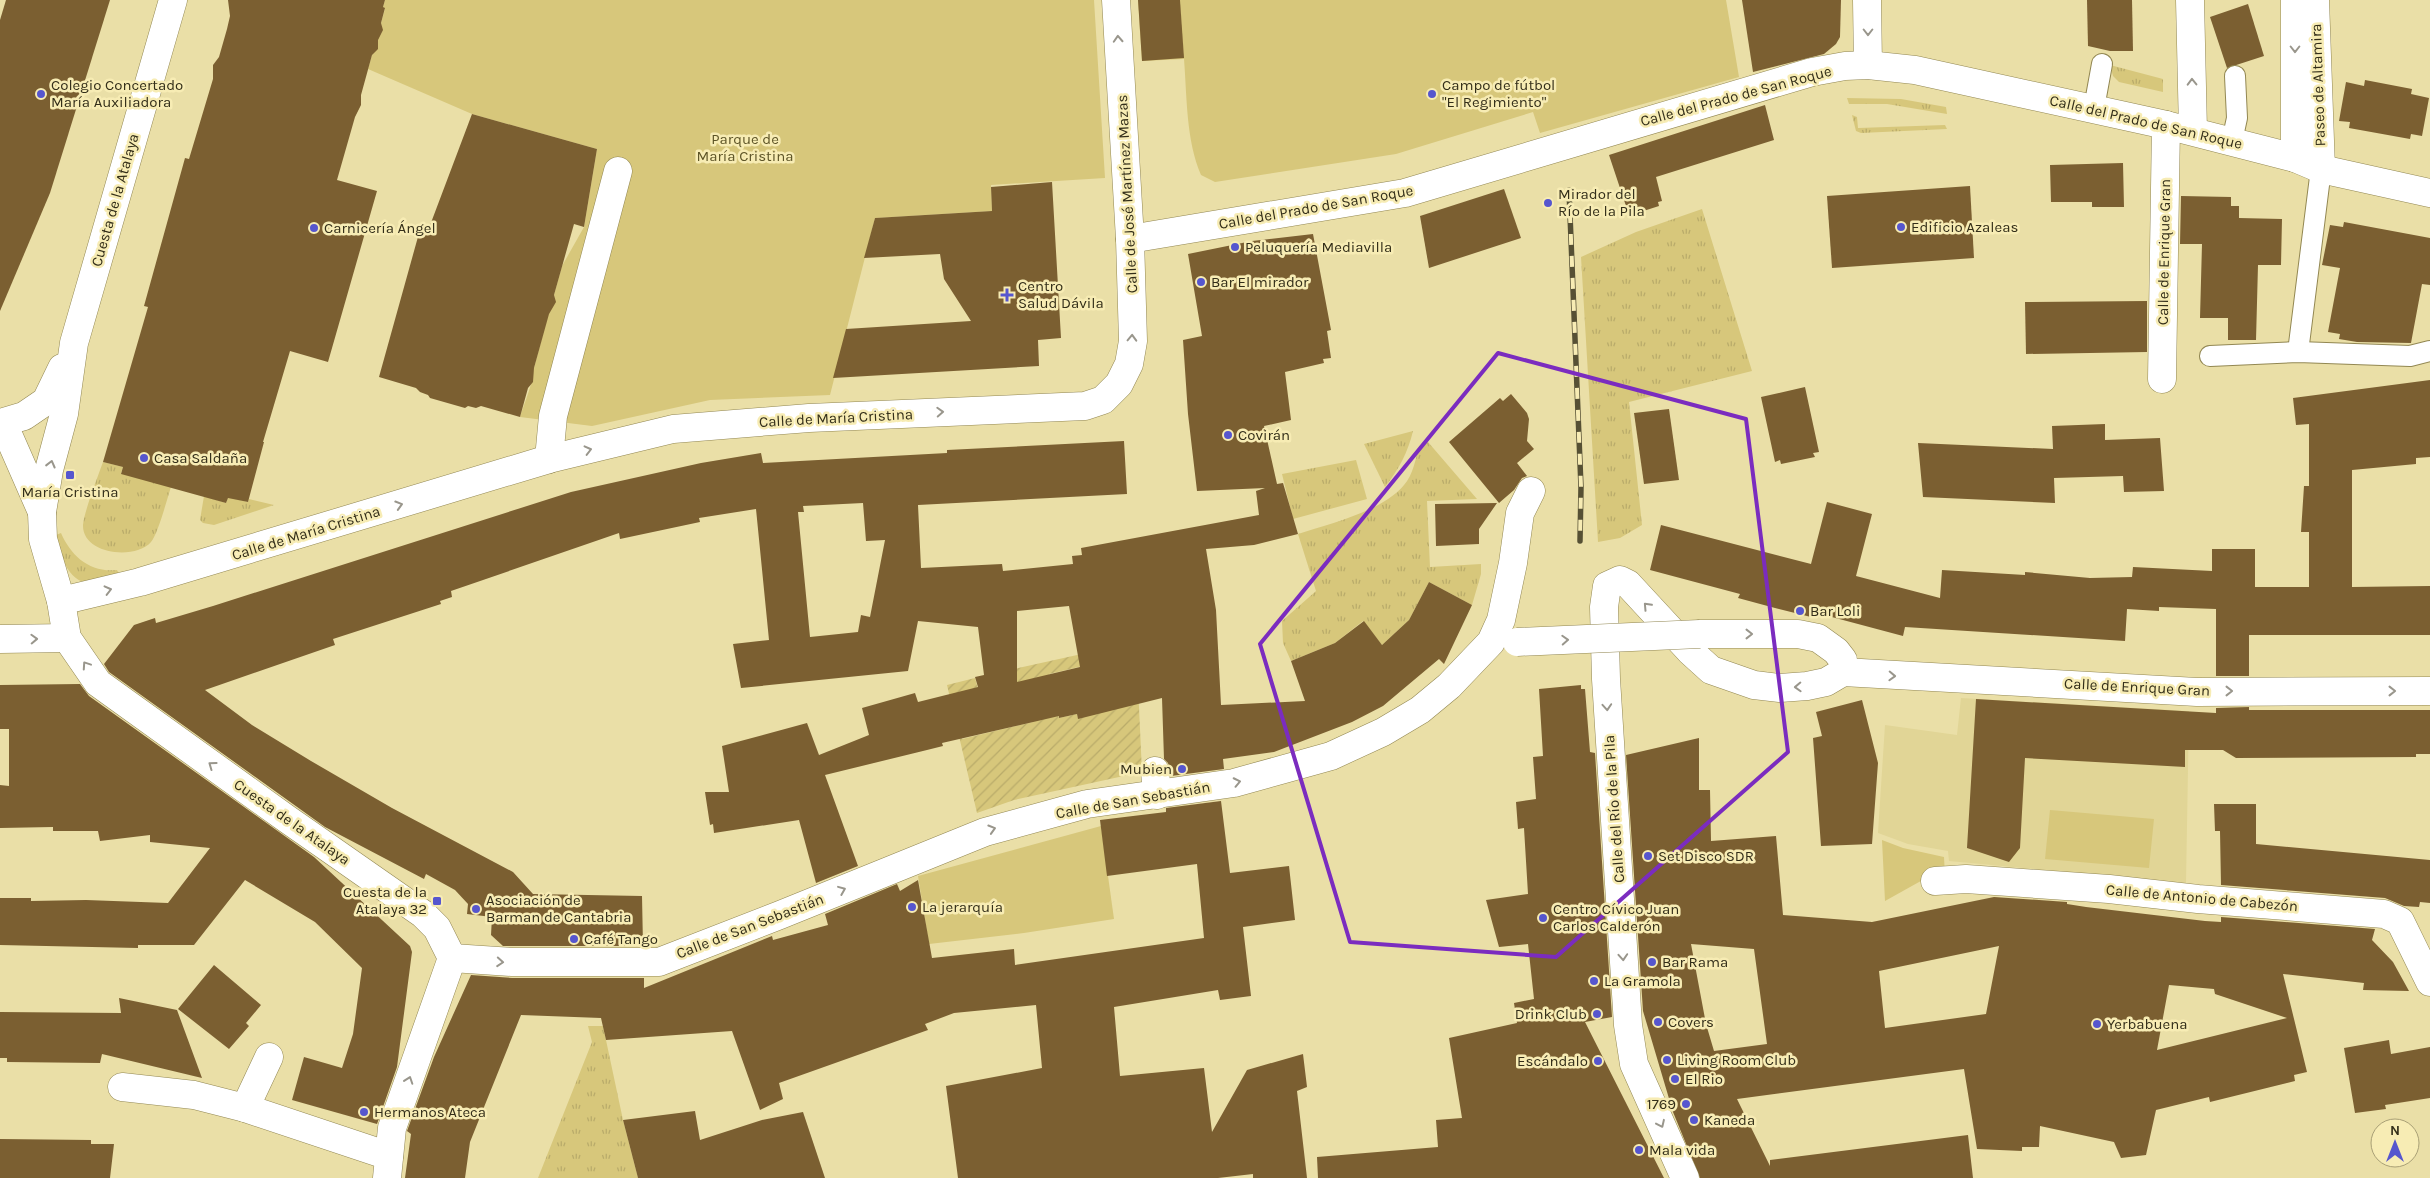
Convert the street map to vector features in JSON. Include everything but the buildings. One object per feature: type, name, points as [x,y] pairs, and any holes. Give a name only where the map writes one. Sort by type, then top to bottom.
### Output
[{"type":"street","name":"Cuesta de la Atalaya","points":[[173,0],[74,343],[64,414],[49,470],[42,512],[43,539],[61,601],[67,638],[98,683],[423,914],[437,928],[452,958]]},
{"type":"street","name":"Calle de José Martínez Mazas","points":[[1116,0],[1130,238],[1133,341],[1129,364],[1118,384]]},
{"type":"street","points":[[1868,0],[1868,65]]},
{"type":"street","points":[[2190,0],[2192,131]]},
{"type":"street","name":"Paseo de Altamira","points":[[2294,158],[2295,0]]},
{"type":"street","name":"Paseo de Altamira","points":[[2315,0],[2321,169]]},
{"type":"street","name":"Calle del Prado de San Roque","points":[[1130,238],[1405,193],[1812,72],[1845,66],[1868,65],[1915,70],[2094,108],[2294,158],[2321,169],[2430,193]]},
{"type":"street","name":"Calle de Enrique Gran","points":[[2162,379],[2166,125]]},
{"type":"street","points":[[549,459],[553,416],[618,170]]},
{"type":"street","name":"Cuesta de la Atalaya","points":[[42,512],[1,423],[24,416],[46,401],[74,343]]},
{"type":"street","name":"Calle de María Cristina","points":[[61,601],[148,580],[549,459],[673,429],[809,418],[1085,406],[1103,400],[1118,384]]},
{"type":"street","name":"Calle de San Sebastián","points":[[452,958],[512,962],[659,962],[985,832],[1156,783],[1234,784],[1331,756],[1375,736],[1420,710],[1504,642],[1501,620],[1513,563],[1520,513],[1531,491]]},
{"type":"street","name":"Calle del Río de la Pila","points":[[1685,1178],[1634,1064],[1628,1025],[1606,680],[1604,607],[1607,586],[1620,580],[1628,584],[1683,644],[1711,670],[1754,685],[1780,688],[1807,686],[1826,682],[1843,672]]},
{"type":"street","points":[[1504,642],[1700,634],[1798,634],[1818,638],[1836,651],[1843,660],[1843,672]]},
{"type":"street","points":[[0,640],[67,638]]},
{"type":"street","name":"Calle de Enrique Gran","points":[[1843,672],[2197,692],[2430,691]]},
{"type":"street","name":"Calle de Antonio de Cabezón","points":[[1935,880],[1966,879],[2109,889],[2384,914],[2400,921],[2430,982]]},
{"type":"street","points":[[122,1087],[194,1096],[245,1108],[388,1167],[392,1128],[452,958]]},
{"type":"street","points":[[245,1108],[269,1056]]},
{"type":"lane","points":[[2094,108],[2102,64]]},
{"type":"lane","points":[[2232,142],[2237,118],[2235,76]]},
{"type":"lane","points":[[2298,352],[2321,169]]},
{"type":"lane","points":[[2210,356],[2298,352],[2410,356],[2430,351]]},
{"type":"highlighted area","points":[[1498,353],[1746,419],[1788,752],[1556,957],[1350,942],[1260,644]]},
{"type":"shaded area","points":[[1961,698],[2189,711],[2186,883],[1949,861],[1948,851],[1908,844],[1878,833],[1885,725],[1957,735]]},
{"type":"green space","name":"Parque de María Cristina","points":[[385,0],[1094,0],[1105,178],[991,185],[992,211],[875,218],[830,395],[710,400],[592,426],[520,417],[532,381],[549,311],[555,303],[554,295],[562,266],[584,227],[597,149],[472,114],[368,69],[372,55],[378,47],[376,40],[382,32],[381,23],[385,9],[383,7]]},
{"type":"green space","name":"Campo de fútbol \"El Regimiento\"","points":[[1138,0],[1726,0],[1739,77],[1540,133],[1533,112],[1396,154],[1215,182],[1201,175],[1192,147],[1184,59],[1142,61]]},
{"type":"green space","points":[[2110,65],[2163,79],[2163,92],[2119,82],[2113,76]]},
{"type":"green space","points":[[1847,98],[1901,99],[1946,107],[1947,114],[1887,104],[1849,104]]},
{"type":"green space","points":[[1852,115],[1857,117],[1858,128],[1945,125],[1947,129],[1861,133],[1856,131]]},
{"type":"green space","points":[[1702,209],[1752,371],[1629,402],[1642,525],[1620,538],[1598,542],[1581,257],[1636,232]]},
{"type":"green space","points":[[1413,431],[1395,474],[1385,487],[1364,444]]},
{"type":"green space","points":[[1428,442],[1477,499],[1427,501],[1430,567],[1481,564],[1481,574],[1472,605],[1429,582],[1409,620],[1382,645],[1363,621],[1335,643],[1291,661],[1283,643],[1282,621],[1316,591],[1298,534],[1355,516],[1395,494],[1410,476],[1419,446]]},
{"type":"green space","points":[[1356,460],[1367,499],[1293,519],[1282,474]]},
{"type":"green space","points":[[103,462],[123,467],[121,473],[171,487],[157,532],[151,542],[144,548],[134,551],[111,552],[91,543],[85,535],[84,519]]},
{"type":"green space","points":[[204,496],[226,503],[228,497],[248,502],[249,499],[274,505],[214,525],[203,523],[200,520]]},
{"type":"green space","points":[[61,533],[76,556],[98,569],[117,570],[121,578],[90,583],[75,578],[66,565],[60,550],[56,535]]},
{"type":"green space","points":[[1136,642],[1142,772],[1014,800],[977,813],[947,685],[975,678],[980,696],[953,702],[962,739],[1033,722],[996,673]],"holes":[[[1087,665],[1078,718],[1077,714],[1059,718],[1049,674]]]},
{"type":"green space","points":[[2050,810],[2154,819],[2149,868],[2045,859]]},
{"type":"green space","points":[[1101,826],[1114,919],[1024,933],[929,944],[918,876]]},
{"type":"green space","points":[[1882,840],[1903,848],[1944,857],[1945,876],[1928,877],[1885,901]]},
{"type":"green space","points":[[588,1026],[603,1026],[623,1120],[638,1178],[538,1178],[592,1042]]},
{"type":"railway","points":[[1569,190],[1581,487],[1580,541]]},
{"type":"place","name":"Colegio Concertado María Auxiliadora","points":[[41,94]]},
{"type":"place","name":"Campo de fútbol \"El Regimiento\"","points":[[1432,94]]},
{"type":"place","name":"Mirador del Río de la Pila","points":[[1548,203]]},
{"type":"place","name":"Edificio Azaleas","points":[[1901,227]]},
{"type":"place","name":"Carnicería Ángel","points":[[314,228]]},
{"type":"place","name":"Peluquería Mediavilla","points":[[1235,247]]},
{"type":"place","name":"Bar El mirador","points":[[1201,282]]},
{"type":"place","name":"Centro Salud Dávila","points":[[1007,295]]},
{"type":"place","name":"Covirán","points":[[1228,435]]},
{"type":"place","name":"Casa Saldaña","points":[[144,458]]},
{"type":"place","name":"María Cristina","points":[[70,475]]},
{"type":"place","name":"Bar Loli","points":[[1800,611]]},
{"type":"place","name":"Mubien","points":[[1182,769]]},
{"type":"place","name":"Set Disco SDR","points":[[1648,856]]},
{"type":"place","name":"Cuesta de la Atalaya 32","points":[[437,901]]},
{"type":"place","name":"La jerarquía","points":[[912,907]]},
{"type":"place","name":"Asociación de Barman de Cantabria","points":[[476,909]]},
{"type":"place","name":"Centro Cívico Juan Carlos Calderón","points":[[1543,918]]},
{"type":"place","name":"Café Tango","points":[[574,939]]},
{"type":"place","name":"Bar Rama","points":[[1652,962]]},
{"type":"place","name":"La Gramola","points":[[1594,981]]},
{"type":"place","name":"Drink Club","points":[[1597,1014]]},
{"type":"place","name":"Covers","points":[[1658,1022]]},
{"type":"place","name":"Yerbabuena","points":[[2097,1024]]},
{"type":"place","name":"Living Room Club","points":[[1667,1060]]},
{"type":"place","name":"Escándalo","points":[[1598,1061]]},
{"type":"place","name":"El Rio","points":[[1675,1079]]},
{"type":"place","name":"1769","points":[[1686,1104]]},
{"type":"place","name":"Hermanos Ateca","points":[[364,1112]]},
{"type":"place","name":"Kaneda","points":[[1694,1120]]},
{"type":"place","name":"Mala vida","points":[[1639,1150]]}]
